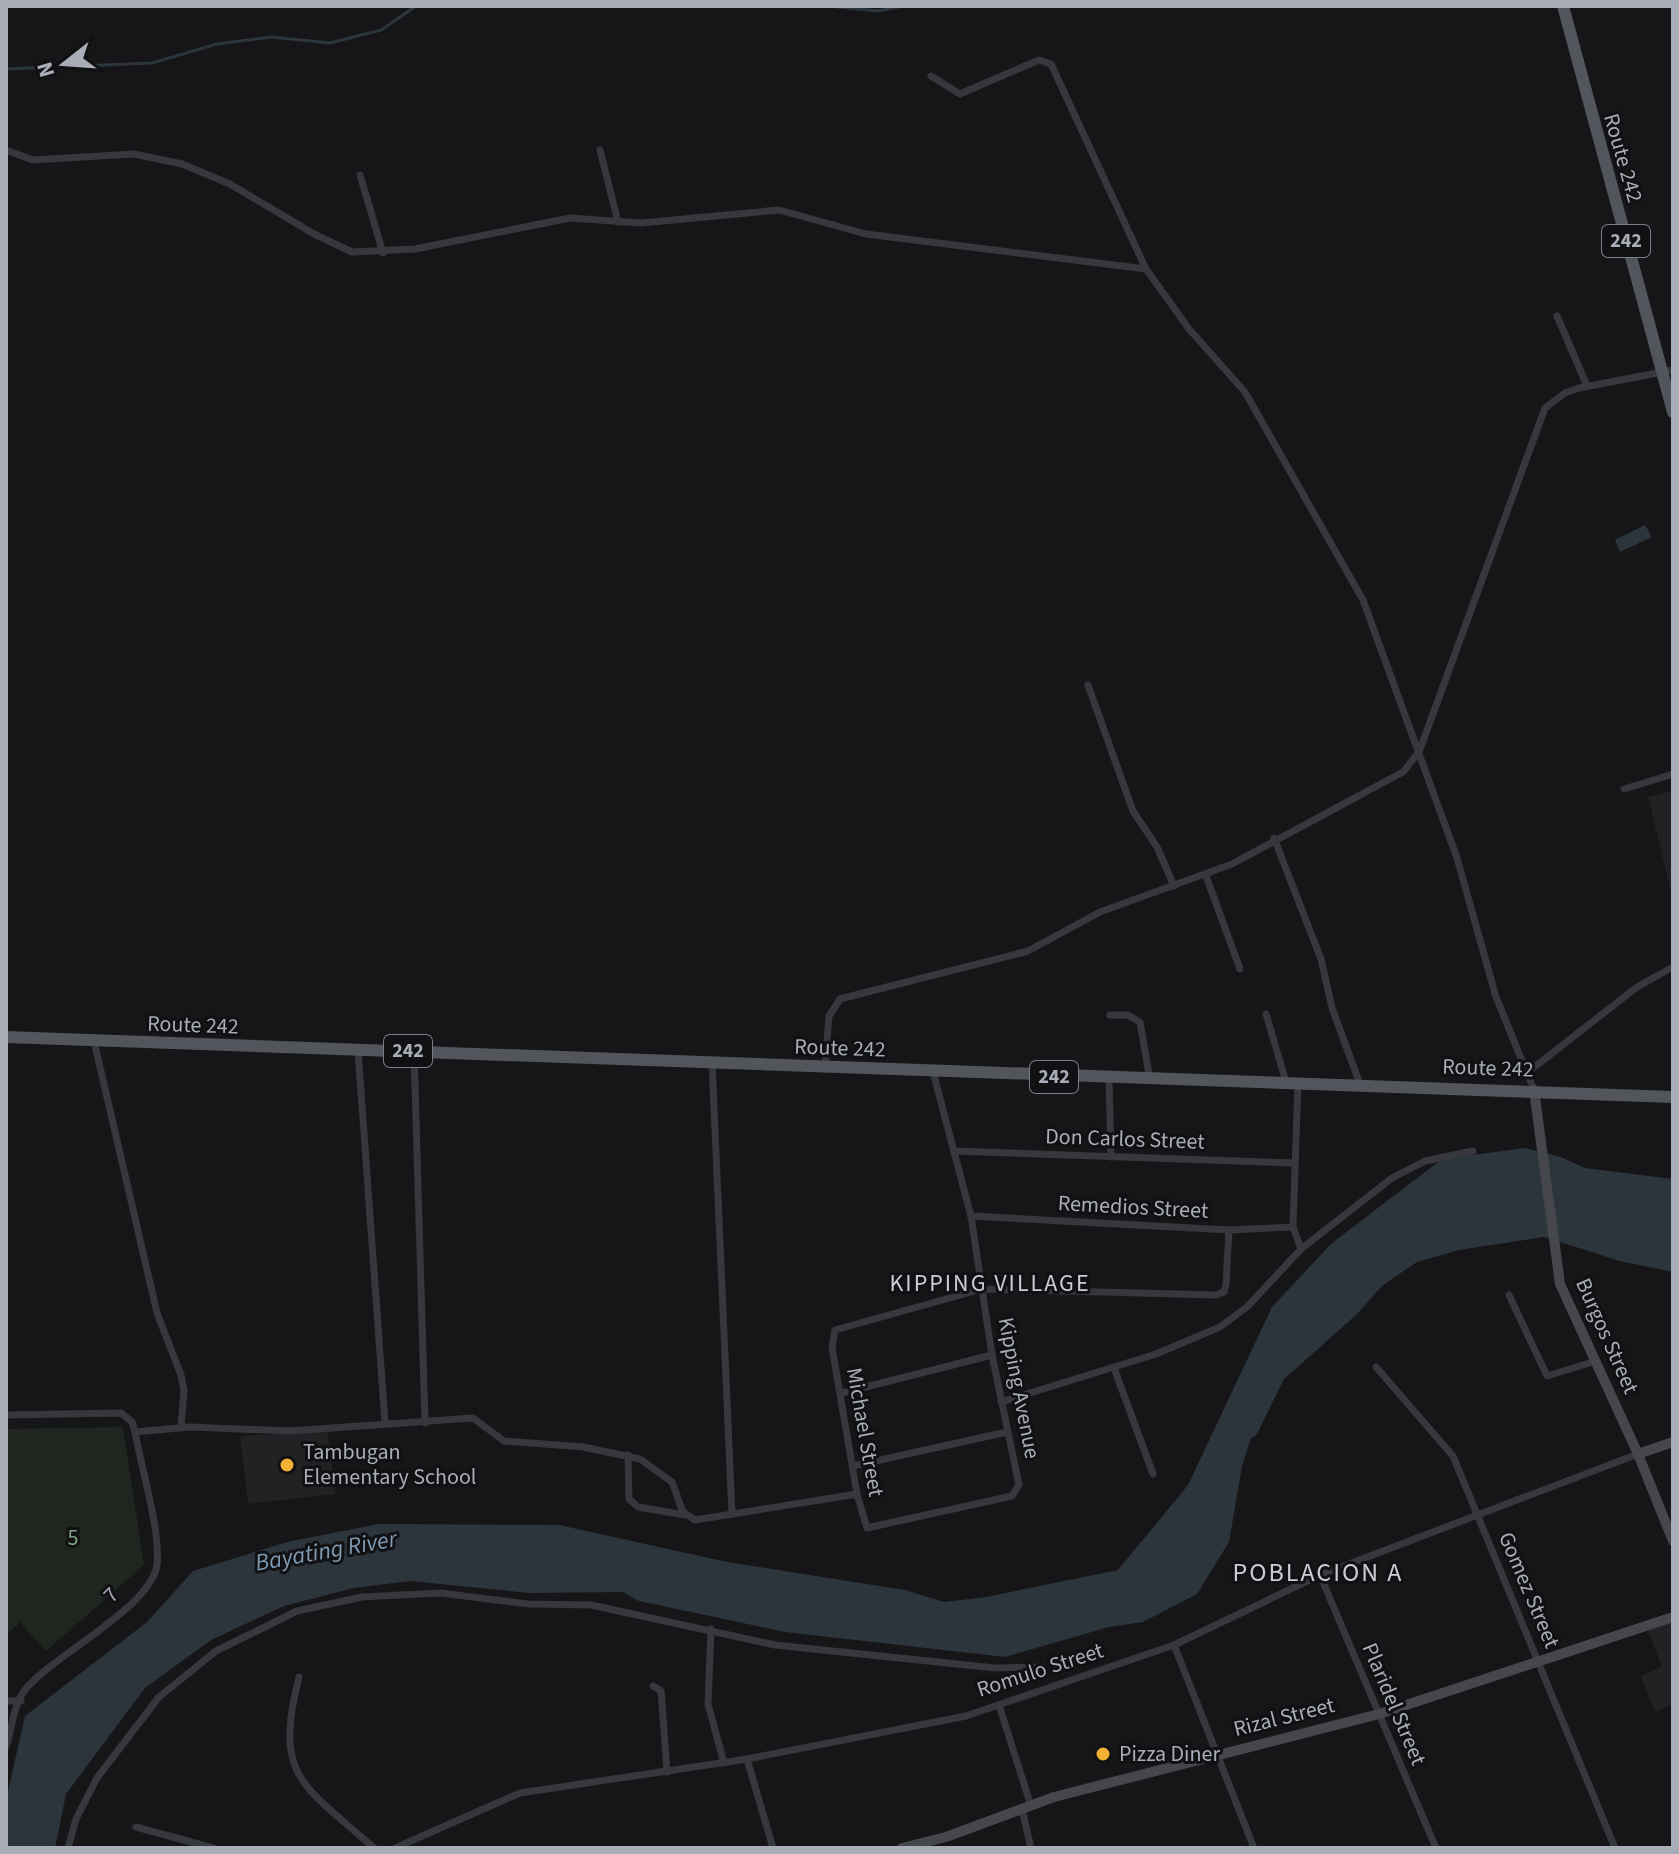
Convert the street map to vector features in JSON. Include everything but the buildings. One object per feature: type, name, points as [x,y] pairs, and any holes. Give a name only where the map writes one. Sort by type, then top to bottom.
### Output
[{"type":"main road","name":"Route 242","points":[[1563,6],[1668,371],[1673,412]]},
{"type":"main road","name":"Route 242","points":[[6,1037],[1673,1097]]},
{"type":"street","points":[[931,76],[957,94],[1039,60],[1051,64],[1146,269],[1189,329],[1238,382],[1301,487],[1363,600],[1457,858],[1496,997],[1534,1090]]},
{"type":"street","points":[[6,150],[33,160],[134,154],[182,164],[230,184],[352,252],[383,253],[484,237],[570,218],[641,223],[673,218],[692,221],[784,210],[866,234],[1146,269]]},
{"type":"street","points":[[600,150],[618,222]]},
{"type":"street","points":[[360,175],[383,253]]},
{"type":"street","points":[[1557,316],[1587,386]]},
{"type":"street","points":[[825,1067],[829,1016],[840,999],[1028,951],[1100,912],[1206,876],[1393,778],[1419,752],[1538,421],[1554,400],[1587,386],[1668,371]]},
{"type":"street","points":[[1088,685],[1133,811],[1157,847],[1174,886]]},
{"type":"street","points":[[1624,789],[1673,774]]},
{"type":"street","points":[[1274,838],[1321,959],[1329,1000],[1360,1084]]},
{"type":"street","points":[[1206,876],[1240,969]]},
{"type":"street","points":[[1528,1072],[1637,987],[1673,967]]},
{"type":"street","points":[[1266,1014],[1292,1082],[1293,1227],[1301,1249]]},
{"type":"street","points":[[1110,1015],[1128,1015],[1140,1022],[1150,1080]]},
{"type":"street","points":[[94,1041],[157,1313],[181,1375],[184,1391],[181,1427]]},
{"type":"street","points":[[358,1050],[385,1423]]},
{"type":"street","points":[[414,1051],[425,1423]]},
{"type":"street","points":[[712,1062],[732,1514]]},
{"type":"street","points":[[933,1072],[954,1151]]},
{"type":"street","points":[[1109,1079],[1111,1157]]},
{"type":"street","name":"Burgos Street","points":[[1534,1090],[1554,1257],[1565,1300],[1638,1454],[1673,1541]]},
{"type":"street","name":"Don Carlos Street","points":[[954,1151],[1294,1163]]},
{"type":"street","name":"Kipping Avenue","points":[[872,1530],[1016,1493],[1019,1485],[992,1355],[971,1216],[954,1151]]},
{"type":"street","points":[[1001,1402],[1114,1368],[1220,1327],[1247,1307],[1301,1249],[1392,1178],[1425,1161],[1473,1151]]},
{"type":"street","name":"Remedios Street","points":[[971,1216],[1229,1230],[1293,1227]]},
{"type":"street","points":[[982,1289],[1216,1295],[1224,1292],[1226,1284],[1229,1230]]},
{"type":"street","name":"Michael Street","points":[[872,1530],[863,1522],[857,1494],[832,1336],[842,1325],[982,1289]]},
{"type":"street","points":[[1509,1295],[1547,1376],[1596,1361]]},
{"type":"street","points":[[842,1393],[992,1355]]},
{"type":"street","name":"Gomez Street","points":[[1376,1367],[1444,1443],[1540,1661],[1615,1848]]},
{"type":"street","points":[[1114,1368],[1153,1474]]},
{"type":"street","points":[[6,1415],[121,1413],[132,1422],[135,1432],[181,1427],[290,1431],[473,1418],[504,1441],[583,1447],[628,1455],[665,1474],[677,1492],[685,1515]]},
{"type":"street","name":"7","points":[[6,1747],[23,1692],[37,1677],[119,1614],[154,1576],[157,1549],[135,1432]]},
{"type":"street","points":[[853,1466],[1007,1432]]},
{"type":"street","name":"Romulo Street","points":[[395,1848],[520,1793],[724,1763],[903,1731],[999,1705],[1174,1645],[1320,1575],[1477,1513],[1673,1442]]},
{"type":"street","points":[[628,1455],[629,1499],[647,1510],[685,1515],[695,1520],[857,1494]]},
{"type":"street","name":"Plaridel Street","points":[[1320,1575],[1436,1848]]},
{"type":"street","points":[[68,1848],[76,1819],[97,1778],[159,1697],[216,1651],[297,1611],[362,1597],[440,1593],[528,1604],[591,1605],[775,1645],[995,1668],[1043,1667]]},
{"type":"street","name":"Rizal Street","points":[[902,1848],[946,1837],[1026,1807],[1217,1754],[1379,1714],[1673,1617]]},
{"type":"street","points":[[711,1629],[708,1704],[724,1763]]},
{"type":"street","points":[[1174,1645],[1254,1848]]},
{"type":"street","points":[[299,1677],[288,1720],[296,1775],[374,1848]]},
{"type":"street","points":[[653,1686],[661,1691],[663,1699],[667,1772]]},
{"type":"street","points":[[6,1701],[21,1701]]},
{"type":"street","points":[[999,1705],[1026,1807],[1031,1848]]},
{"type":"street","points":[[747,1759],[773,1848]]},
{"type":"street","points":[[136,1827],[213,1848]]},
{"type":"shaded area","points":[[1673,791],[1673,890],[1671,891],[1648,797]]},
{"type":"shaded area","name":"Tambugan Elementary School","points":[[328,1432],[335,1494],[248,1504],[240,1436]]},
{"type":"shaded area","points":[[1673,1619],[1673,1704],[1655,1712],[1641,1676],[1662,1667],[1647,1628]]},
{"type":"green space","name":"5","points":[[123,1427],[144,1565],[46,1651],[20,1622],[6,1635],[6,1429]]},
{"type":"water","points":[[1645,525],[1652,537],[1620,552],[1615,540]]},
{"type":"water","name":"Bayating River","points":[[1525,1148],[1561,1157],[1585,1168],[1673,1179],[1673,1272],[1620,1261],[1544,1237],[1459,1250],[1417,1262],[1383,1285],[1357,1314],[1264,1397],[1242,1466],[1229,1542],[1197,1594],[1143,1622],[1109,1627],[1005,1657],[785,1632],[639,1601],[623,1592],[529,1593],[410,1581],[354,1588],[284,1606],[211,1640],[145,1688],[66,1794],[55,1848],[6,1848],[6,1800],[25,1716],[147,1622],[193,1571],[291,1541],[379,1524],[559,1525],[727,1562],[905,1590],[944,1602],[986,1597],[1118,1570],[1188,1485],[1272,1307],[1332,1243],[1442,1159]]},
{"type":"waterway","points":[[6,69],[152,63],[217,44],[271,37],[330,43],[381,30],[416,6]]},
{"type":"waterway","points":[[828,6],[878,11],[903,6]]},
{"type":"waterway","points":[[1250,1430],[1277,1375]]},
{"type":"place","name":"Tambugan Elementary School","points":[[287,1465]]},
{"type":"place","name":"Pizza Diner","points":[[1103,1754]]},
{"type":"district","name":"KIPPING VILLAGE","points":[[990,1283]]},
{"type":"district","name":"POBLACION A","points":[[1318,1572]]}]
